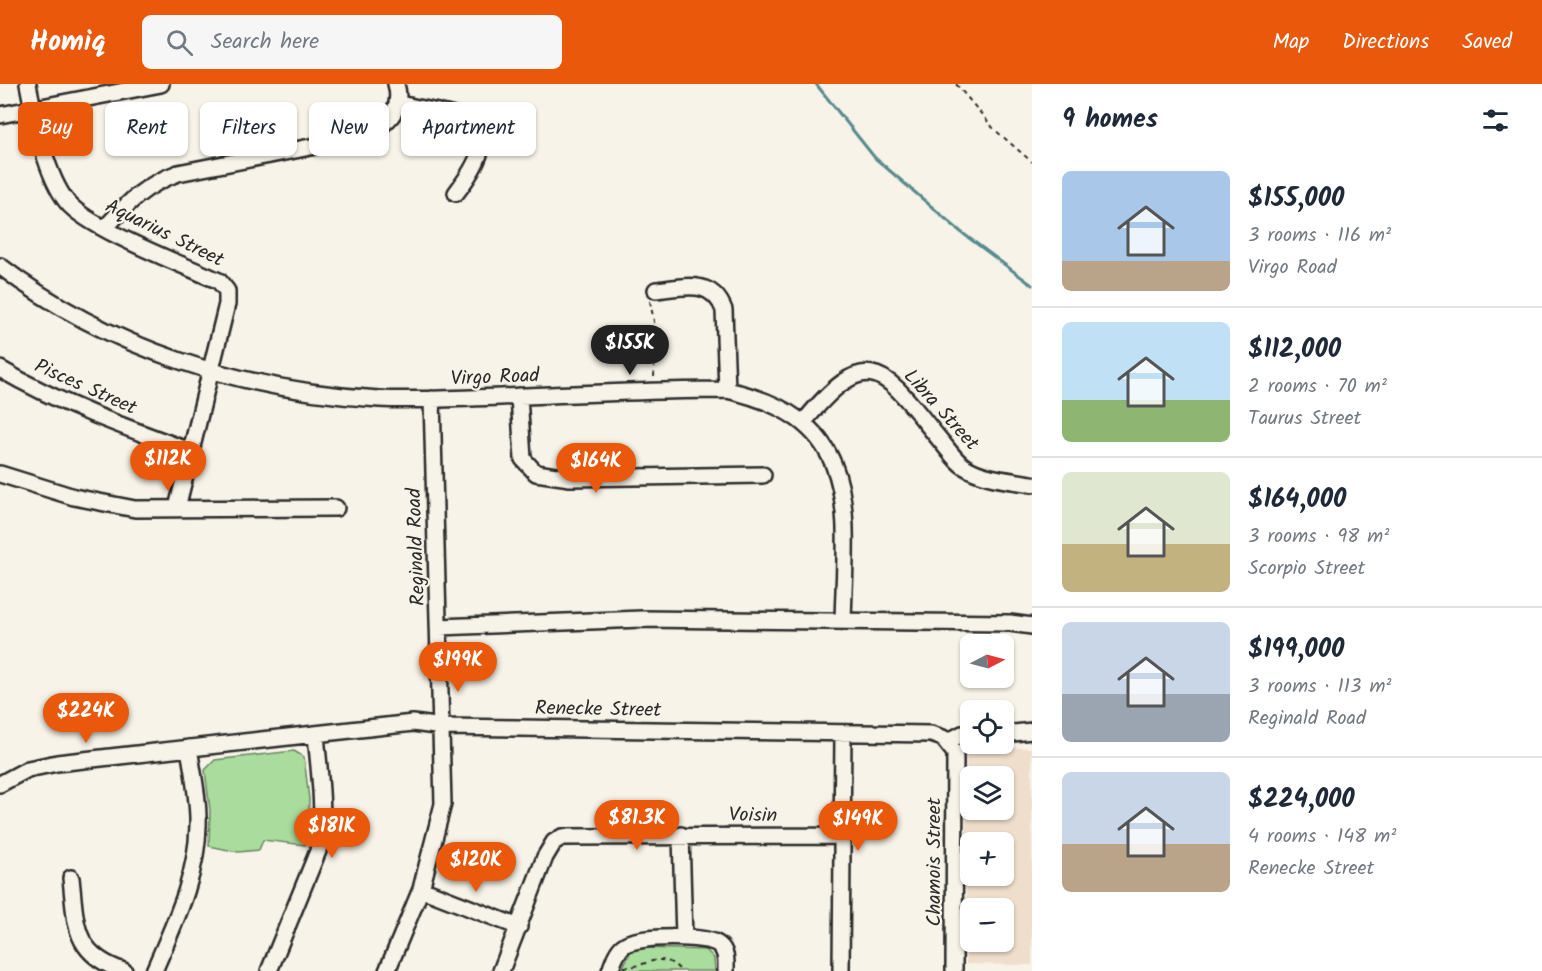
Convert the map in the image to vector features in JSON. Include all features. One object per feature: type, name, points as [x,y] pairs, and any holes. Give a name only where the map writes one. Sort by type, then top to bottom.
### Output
[{"type":"street","name":"Aquarius Street","points":[[28,84],[32,102]]},
{"type":"street","points":[[65,102],[160,84]]},
{"type":"street","points":[[105,228],[135,196],[158,180],[178,173],[361,136],[381,125],[394,113],[399,104],[396,84]]},
{"type":"street","points":[[399,104],[468,120],[478,128],[482,139],[481,152],[456,193]]},
{"type":"street","points":[[0,115],[18,111]]},
{"type":"street","name":"Aquarius Street","points":[[46,156],[62,194],[69,204],[105,228],[224,285],[227,304],[212,372]]},
{"type":"street","name":"Virgo Road","points":[[0,266],[52,304],[152,351],[212,372],[333,395],[432,399],[727,390],[766,401],[803,423],[830,455],[844,497],[843,620]]},
{"type":"street","points":[[656,290],[708,289],[720,299],[724,310],[727,390]]},
{"type":"street","name":"Pisces Street","points":[[0,369],[42,393],[90,414],[190,451]]},
{"type":"street","points":[[177,508],[212,372]]},
{"type":"street","name":"Libra Street","points":[[803,423],[839,383],[856,374],[878,376],[896,386],[962,466],[979,474],[1032,484]]},
{"type":"street","points":[[519,396],[523,459],[536,473],[564,477],[763,475]]},
{"type":"street","name":"Reginald Road","points":[[387,971],[421,889],[443,804],[443,727],[432,399]]},
{"type":"street","points":[[0,474],[114,507],[135,510],[336,508]]},
{"type":"street","points":[[439,627],[642,619],[843,620],[1032,626]]},
{"type":"street","name":"Renecke Street","points":[[0,784],[28,769],[413,723],[443,727],[923,733],[937,736],[951,748]]},
{"type":"street","points":[[1014,733],[1032,731]]},
{"type":"street","points":[[841,971],[843,733]]},
{"type":"street","points":[[269,971],[318,851],[321,836],[322,811],[316,734]]},
{"type":"street","points":[[951,748],[960,737]]},
{"type":"street","points":[[154,971],[191,880],[196,855],[198,825],[189,748]]},
{"type":"street","name":"Chamois Street","points":[[951,748],[954,971]]},
{"type":"street","points":[[681,835],[684,938]]},
{"type":"street","name":"Voisin","points":[[501,971],[545,857],[554,842],[562,837],[842,836]]},
{"type":"street","points":[[71,878],[75,918],[87,951],[96,959],[124,971]]},
{"type":"street","points":[[421,889],[519,927]]},
{"type":"street","points":[[612,967],[623,945],[630,941],[684,938],[710,940],[721,946],[726,971]]},
{"type":"path","points":[[956,84],[994,129],[1032,162]]},
{"type":"path","points":[[651,392],[655,327],[650,297],[656,290]]},
{"type":"path","points":[[612,967],[629,967],[645,961],[660,960],[676,966],[681,971]]},
{"type":"shaded area","points":[[1014,748],[1032,748],[1032,965],[966,964],[966,952],[1014,952],[1014,898],[966,898],[966,886],[1014,886],[1014,832],[966,832],[966,820],[1014,820],[1014,766],[966,766],[968,754],[1014,754]]},
{"type":"green space","points":[[294,751],[304,757],[309,799],[308,841],[305,845],[263,840],[259,850],[238,852],[209,846],[210,810],[205,770],[215,760]]},
{"type":"green space","points":[[643,948],[706,950],[714,958],[715,971],[621,971],[631,951]]},
{"type":"waterway","points":[[816,84],[875,158],[961,232],[1032,285]]}]
